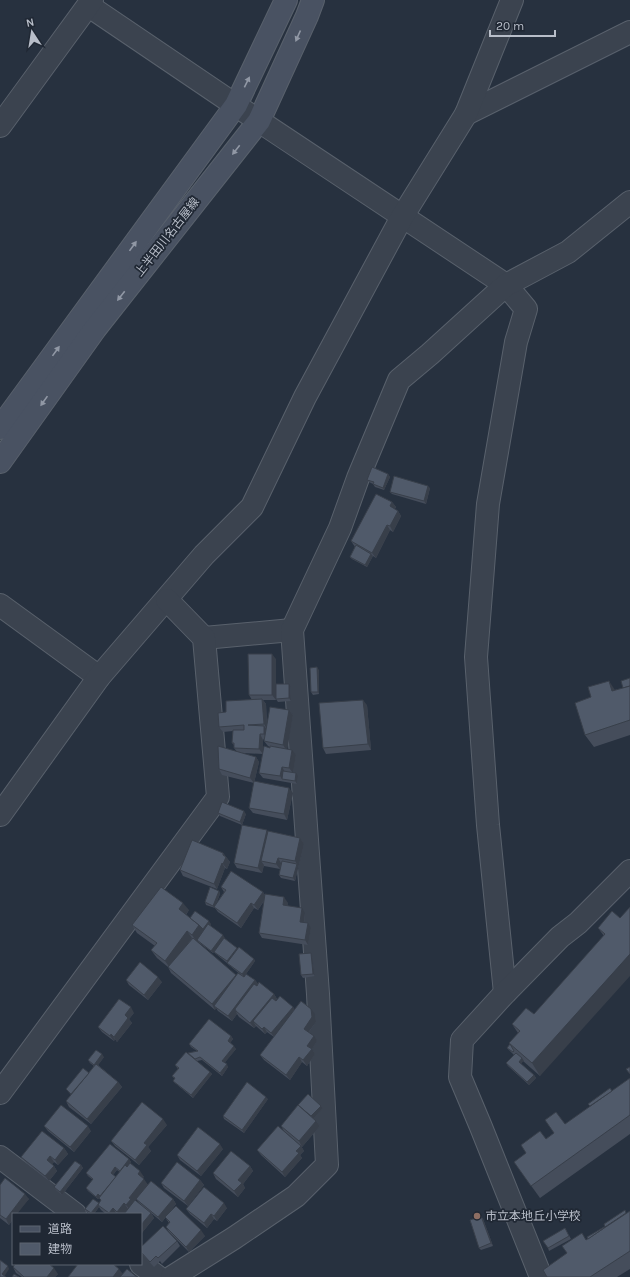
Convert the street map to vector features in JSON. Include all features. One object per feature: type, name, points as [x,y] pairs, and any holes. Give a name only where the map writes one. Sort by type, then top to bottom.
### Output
[{"type":"main road","name":"上半田川名古屋線","points":[[0,428],[236,106],[286,0]]},
{"type":"main road","name":"上半田川名古屋線","points":[[0,462],[95,329],[259,121],[307,16],[312,0]]},
{"type":"street","points":[[0,815],[99,677],[167,600],[204,555],[252,507],[305,397],[402,217],[466,114],[512,0]]},
{"type":"street","points":[[0,126],[90,3],[236,106],[506,285],[526,309],[516,342],[488,504],[476,657],[488,825],[505,993]]},
{"type":"street","points":[[466,114],[630,32]]},
{"type":"street","points":[[172,1277],[241,1234],[296,1196],[327,1165],[318,994],[292,630],[340,528],[358,478],[399,380],[506,285],[568,252],[630,202]]},
{"type":"street","points":[[0,1093],[218,798],[204,638],[167,600]]},
{"type":"street","points":[[0,605],[99,677]]},
{"type":"street","points":[[204,638],[292,630]]},
{"type":"street","points":[[541,1277],[460,1076],[462,1040],[505,993],[560,937],[578,923],[630,871]]},
{"type":"street","points":[[0,1157],[74,1213]]},
{"type":"street","points":[[142,1265],[158,1277]]},
{"type":"building","points":[[372,467],[388,474],[383,488],[373,484],[374,482],[367,480]]},
{"type":"building","points":[[394,476],[428,486],[424,501],[390,492]]},
{"type":"building","points":[[376,494],[392,502],[390,506],[398,511],[390,526],[387,525],[372,553],[351,541]]},
{"type":"building","points":[[356,545],[371,554],[365,565],[350,557]]},
{"type":"building","points":[[248,654],[272,654],[272,695],[249,695]]},
{"type":"building","points":[[317,667],[318,692],[311,692],[310,668]]},
{"type":"building","points":[[630,678],[630,686],[623,688],[621,681]]},
{"type":"building","points":[[609,681],[612,691],[630,686],[630,720],[585,735],[575,703],[591,697],[588,687]]},
{"type":"building","points":[[276,684],[289,684],[289,698],[276,699]]},
{"type":"building","points":[[262,699],[264,724],[248,725],[264,726],[264,734],[260,734],[259,749],[234,748],[234,743],[232,743],[233,730],[244,730],[244,725],[219,727],[218,713],[226,712],[226,701]]},
{"type":"building","points":[[363,700],[368,744],[323,748],[319,703]]},
{"type":"building","points":[[270,707],[289,710],[283,745],[264,741]]},
{"type":"building","points":[[218,746],[256,757],[250,778],[219,769]]},
{"type":"building","points":[[264,746],[292,750],[289,768],[282,767],[280,776],[259,773]]},
{"type":"building","points":[[283,771],[296,773],[295,781],[282,779]]},
{"type":"building","points":[[254,781],[289,788],[284,814],[249,808]]},
{"type":"building","points":[[222,802],[244,811],[240,822],[218,813]]},
{"type":"building","points":[[242,825],[267,830],[258,868],[234,863]]},
{"type":"building","points":[[268,831],[300,838],[295,861],[278,858],[276,864],[261,861]]},
{"type":"building","points":[[192,840],[223,853],[226,857],[223,864],[222,863],[214,884],[180,870]]},
{"type":"building","points":[[282,861],[297,864],[293,878],[279,875]]},
{"type":"building","points":[[231,871],[263,892],[254,905],[251,903],[237,923],[214,907],[226,890],[221,887]]},
{"type":"building","points":[[161,887],[183,903],[179,909],[199,925],[192,935],[187,931],[165,961],[151,950],[157,943],[132,925]]},
{"type":"building","points":[[210,887],[219,891],[213,906],[205,902]]},
{"type":"building","points":[[265,894],[284,897],[283,905],[302,908],[300,922],[308,923],[305,940],[259,933]]},
{"type":"building","points":[[630,907],[630,954],[532,1063],[509,1043],[520,1031],[512,1024],[526,1008],[534,1014],[605,934],[598,928],[612,911],[620,918]]},
{"type":"building","points":[[195,911],[209,921],[203,929],[190,918]]},
{"type":"building","points":[[208,924],[223,935],[211,951],[197,940]]},
{"type":"building","points":[[193,938],[236,975],[212,1004],[168,967]]},
{"type":"building","points":[[224,938],[237,948],[227,961],[214,952]]},
{"type":"building","points":[[239,947],[254,959],[242,974],[227,963]]},
{"type":"building","points":[[311,953],[313,974],[301,975],[299,954]]},
{"type":"building","points":[[140,962],[158,977],[144,995],[126,980]]},
{"type":"building","points":[[238,973],[244,977],[246,974],[255,980],[228,1016],[214,1006]]},
{"type":"building","points":[[259,982],[274,994],[250,1023],[235,1009],[254,984],[257,986]]},
{"type":"building","points":[[280,996],[293,1007],[271,1033],[264,1027],[262,1029],[253,1021],[272,998],[276,1001]]},
{"type":"building","points":[[119,999],[131,1007],[125,1015],[128,1018],[114,1037],[111,1034],[110,1036],[98,1027]]},
{"type":"building","points":[[301,1001],[311,1009],[312,1017],[304,1029],[314,1036],[307,1046],[312,1049],[303,1060],[299,1057],[286,1075],[260,1055]]},
{"type":"building","points":[[209,1019],[231,1036],[228,1041],[234,1046],[222,1061],[227,1064],[220,1073],[200,1057],[195,1059],[188,1053],[198,1051],[189,1044]]},
{"type":"building","points":[[510,1044],[514,1051],[513,1052],[507,1048]]},
{"type":"building","points":[[96,1050],[102,1054],[94,1065],[88,1060]]},
{"type":"building","points":[[186,1052],[210,1072],[191,1095],[173,1081],[175,1078],[172,1076],[179,1068],[175,1065]]},
{"type":"building","points":[[516,1053],[522,1058],[519,1062],[534,1075],[527,1082],[506,1063]]},
{"type":"building","points":[[96,1064],[118,1082],[87,1119],[66,1101]]},
{"type":"building","points":[[630,1067],[630,1074],[626,1069]]},
{"type":"building","points":[[83,1068],[89,1073],[71,1094],[66,1089]]},
{"type":"building","points":[[630,1078],[630,1115],[531,1186],[514,1162],[526,1153],[521,1145],[540,1131],[546,1139],[554,1133],[545,1120],[556,1112],[565,1124]]},
{"type":"building","points":[[247,1082],[266,1097],[242,1130],[223,1116]]},
{"type":"building","points":[[610,1088],[612,1091],[590,1106],[588,1104]]},
{"type":"building","points":[[308,1094],[321,1106],[311,1116],[298,1105]]},
{"type":"building","points":[[142,1102],[163,1119],[144,1143],[147,1145],[135,1160],[111,1141]]},
{"type":"building","points":[[61,1105],[88,1126],[70,1147],[44,1126]]},
{"type":"building","points":[[298,1105],[316,1121],[299,1141],[281,1126]]},
{"type":"building","points":[[278,1126],[301,1146],[296,1151],[299,1153],[282,1172],[257,1150]]},
{"type":"building","points":[[198,1127],[220,1144],[197,1171],[177,1155]]},
{"type":"building","points":[[42,1131],[64,1148],[55,1160],[50,1156],[47,1160],[54,1166],[45,1176],[21,1157]]},
{"type":"building","points":[[110,1144],[129,1159],[120,1171],[115,1167],[111,1173],[116,1177],[100,1196],[98,1194],[96,1197],[86,1188],[93,1179],[86,1173]]},
{"type":"building","points":[[231,1151],[250,1166],[238,1180],[242,1183],[234,1191],[213,1173]]},
{"type":"building","points":[[75,1161],[81,1165],[60,1192],[54,1187]]},
{"type":"building","points":[[177,1162],[200,1180],[184,1201],[161,1183]]},
{"type":"building","points":[[130,1163],[140,1171],[138,1174],[144,1179],[129,1198],[131,1199],[126,1205],[124,1203],[117,1212],[113,1208],[109,1213],[98,1205],[101,1200],[99,1198],[125,1165],[127,1167]]},
{"type":"building","points":[[5,1178],[25,1194],[6,1219],[0,1215],[0,1185]]},
{"type":"building","points":[[151,1181],[173,1199],[158,1217],[136,1199]]},
{"type":"building","points":[[204,1187],[224,1203],[214,1216],[211,1214],[204,1223],[186,1209]]},
{"type":"building","points":[[93,1199],[99,1203],[91,1213],[85,1209]]},
{"type":"building","points":[[135,1200],[151,1213],[142,1224],[142,1213],[125,1213]]},
{"type":"building","points":[[176,1206],[201,1230],[186,1247],[166,1227],[170,1222],[165,1217]]},
{"type":"building","points":[[625,1210],[626,1213],[605,1227],[604,1224]]},
{"type":"building","points":[[630,1211],[630,1251],[590,1277],[547,1277],[543,1270],[567,1253],[562,1246],[582,1233],[586,1240]]},
{"type":"building","points":[[481,1216],[491,1243],[479,1248],[470,1220]]},
{"type":"building","points":[[163,1226],[177,1241],[158,1258],[156,1256],[150,1262],[142,1253],[142,1246]]},
{"type":"building","points":[[565,1228],[569,1236],[548,1248],[543,1241]]},
{"type":"building","points":[[604,1228],[588,1239],[587,1237]]},
{"type":"building","points":[[0,1260],[8,1266],[2,1274],[6,1277],[0,1277]]},
{"type":"building","points":[[15,1265],[50,1265],[54,1268],[47,1277],[24,1277],[13,1267]]},
{"type":"building","points":[[77,1265],[114,1265],[119,1269],[113,1277],[68,1277]]},
{"type":"building","points":[[127,1269],[137,1277],[120,1277]]},
{"type":"building","points":[[14,1274],[19,1277],[12,1277]]},
{"type":"place","name":"市立本地丘小学校","points":[[477,1216]]}]
